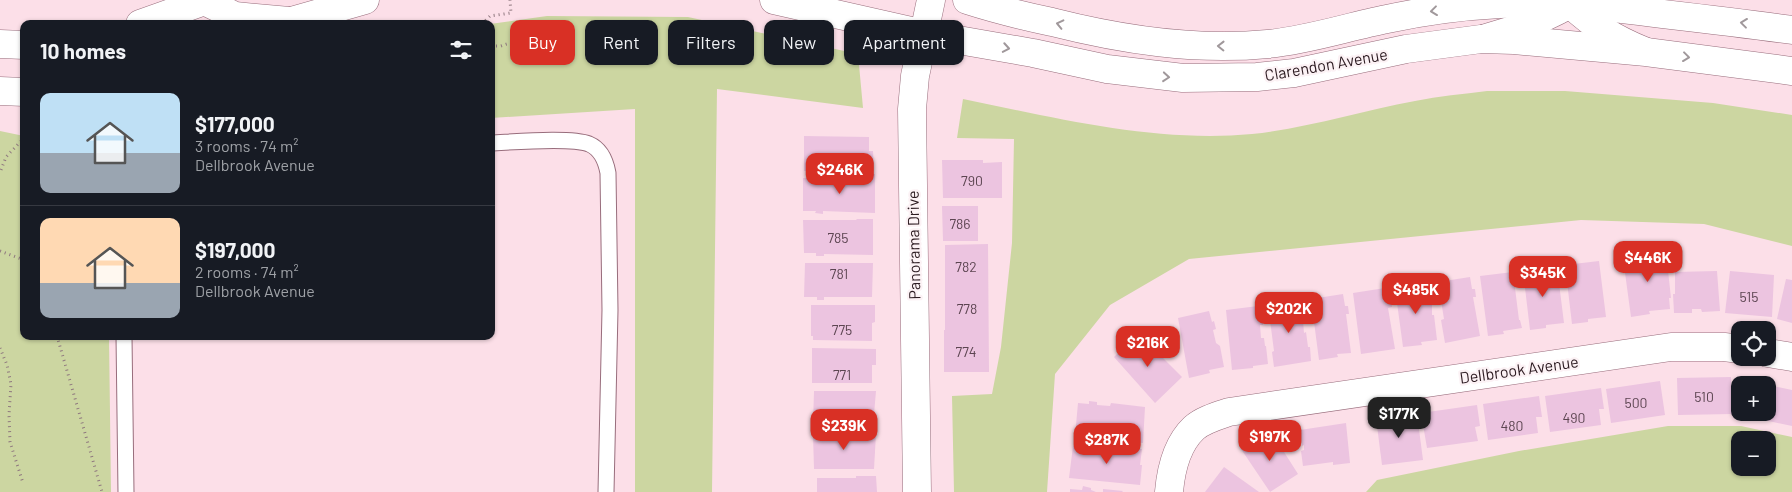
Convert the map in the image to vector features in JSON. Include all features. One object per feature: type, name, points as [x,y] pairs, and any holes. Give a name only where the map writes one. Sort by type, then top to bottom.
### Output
[{"type":"main road","points":[[191,20],[205,0]]},
{"type":"main road","points":[[151,20],[205,0],[235,16],[268,20]]},
{"type":"main road","points":[[292,20],[365,0]]},
{"type":"main road","name":"Clarendon Avenue","points":[[774,0],[862,20]]},
{"type":"main road","name":"Panorama Drive","points":[[927,20],[931,0]]},
{"type":"main road","name":"Clarendon Avenue","points":[[967,0],[991,8],[1111,36],[1191,46],[1269,44],[1311,37],[1387,19],[1454,8],[1500,4],[1570,2],[1792,30]]},
{"type":"main road","points":[[1481,39],[1510,32],[1544,18],[1570,2],[1591,22],[1616,40],[1646,52]]},
{"type":"main road","name":"Clarendon Avenue","points":[[964,41],[1145,75],[1202,78],[1257,77],[1294,73],[1406,49],[1481,39],[1514,40],[1646,52],[1792,71]]},
{"type":"main road","points":[[0,44],[20,45]]},
{"type":"main road","name":"Panorama Drive","points":[[917,65],[912,109],[917,492]]},
{"type":"main road","points":[[0,90],[20,92]]},
{"type":"main road","name":"Dellbrook Avenue","points":[[1169,492],[1175,457],[1184,440],[1195,427],[1211,418],[1229,412],[1671,347],[1731,348]]},
{"type":"main road","points":[[1776,354],[1792,357]]},
{"type":"lane","points":[[495,143],[574,141],[590,145],[599,152],[606,162],[608,173],[610,310],[606,492]]},
{"type":"lane","points":[[124,340],[126,492]]},
{"type":"path","points":[[486,20],[490,16],[511,14],[510,0]]},
{"type":"path","points":[[495,46],[510,43]]},
{"type":"path","points":[[1,170],[6,157],[20,142]]},
{"type":"path","points":[[0,251],[20,258]]},
{"type":"path","points":[[58,340],[102,492]]},
{"type":"path","points":[[0,348],[7,365],[11,384],[10,442],[23,482]]},
{"type":"green space","points":[[547,16],[688,17],[702,20],[668,20],[668,65],[754,65],[754,31],[764,34],[764,65],[834,65],[834,49],[844,51],[844,65],[859,65],[863,108],[717,89],[712,492],[635,492],[635,109],[495,118],[495,23],[510,21],[510,65],[575,65],[575,20],[518,20]]},
{"type":"green space","points":[[1487,91],[1565,91],[1713,103],[1792,115],[1792,246],[1704,224],[1581,220],[1189,259],[1110,305],[1055,374],[1047,492],[954,492],[952,396],[992,394],[1001,347],[1012,243],[1014,139],[957,138],[963,99],[1106,127],[1179,135],[1216,136],[1273,131],[1314,124],[1424,99]]},
{"type":"green space","points":[[0,131],[20,135],[20,340],[109,340],[111,492],[0,492]]},
{"type":"green space","points":[[1668,426],[1741,426],[1764,431],[1731,431],[1731,476],[1776,476],[1776,434],[1792,437],[1792,492],[1366,492],[1377,480],[1519,451]]},
{"type":"building","points":[[804,136],[869,137],[869,151],[873,151],[874,171],[804,171]]},
{"type":"building","points":[[942,160],[983,160],[983,163],[1002,162],[1002,198],[943,198]]},
{"type":"building","points":[[859,174],[875,174],[875,213],[823,211],[823,214],[815,213],[816,211],[803,211],[803,178],[858,179]]},
{"type":"building","points":[[942,206],[978,206],[978,241],[943,241]]},
{"type":"building","points":[[873,219],[873,255],[824,254],[824,256],[816,256],[816,253],[804,253],[803,220]]},
{"type":"building","points":[[988,244],[989,372],[944,372],[945,245]]},
{"type":"building","points":[[1666,252],[1671,298],[1669,298],[1670,309],[1649,311],[1650,314],[1631,317],[1623,258]]},
{"type":"building","points":[[1599,261],[1606,317],[1588,319],[1588,322],[1572,324],[1565,265]]},
{"type":"building","points":[[805,263],[873,263],[872,297],[824,297],[824,300],[817,300],[817,297],[804,297]]},
{"type":"building","points":[[1557,267],[1564,323],[1546,325],[1546,328],[1530,330],[1523,271]]},
{"type":"building","points":[[1717,271],[1720,311],[1702,312],[1701,309],[1692,309],[1692,313],[1674,313],[1675,272]]},
{"type":"building","points":[[1730,271],[1774,275],[1772,317],[1725,313]]},
{"type":"building","points":[[1513,272],[1519,320],[1522,328],[1503,331],[1504,334],[1488,336],[1480,276]]},
{"type":"building","points":[[1470,277],[1472,289],[1475,289],[1476,297],[1473,297],[1480,336],[1445,343],[1441,320],[1444,319],[1438,282]]},
{"type":"building","points":[[1786,279],[1792,280],[1792,323],[1777,319]]},
{"type":"building","points":[[1428,284],[1430,296],[1432,296],[1432,315],[1434,315],[1437,340],[1421,342],[1422,345],[1403,347],[1395,288]]},
{"type":"building","points":[[1385,288],[1387,300],[1391,299],[1392,307],[1388,308],[1395,349],[1361,354],[1353,293]]},
{"type":"building","points":[[1343,294],[1345,306],[1348,306],[1349,314],[1346,314],[1351,353],[1337,354],[1338,357],[1319,360],[1311,299]]},
{"type":"building","points":[[1300,301],[1301,313],[1305,312],[1306,320],[1303,321],[1304,333],[1306,332],[1308,347],[1310,347],[1311,361],[1274,367],[1272,352],[1274,351],[1268,305]]},
{"type":"building","points":[[811,305],[875,305],[872,341],[813,340],[813,336],[811,336]]},
{"type":"building","points":[[1258,306],[1259,318],[1263,318],[1263,325],[1260,325],[1261,338],[1264,338],[1268,364],[1232,370],[1226,310]]},
{"type":"building","points":[[1209,311],[1212,322],[1214,321],[1216,329],[1213,330],[1216,343],[1220,346],[1224,367],[1209,370],[1210,373],[1189,378],[1178,318]]},
{"type":"building","points":[[1138,334],[1146,343],[1148,341],[1155,348],[1153,350],[1182,377],[1155,403],[1114,357]]},
{"type":"building","points":[[812,348],[876,349],[876,365],[872,365],[872,383],[812,383]]},
{"type":"building","points":[[1731,377],[1731,414],[1678,415],[1677,378]]},
{"type":"building","points":[[1660,381],[1665,415],[1611,423],[1606,389]]},
{"type":"building","points":[[1776,387],[1792,390],[1792,426],[1768,421],[1776,421]]},
{"type":"building","points":[[1601,388],[1604,409],[1599,409],[1601,425],[1550,432],[1545,396]]},
{"type":"building","points":[[814,391],[876,391],[873,426],[813,425]]},
{"type":"building","points":[[1539,396],[1542,417],[1536,417],[1538,433],[1488,440],[1483,404]]},
{"type":"building","points":[[1089,401],[1097,402],[1097,405],[1110,406],[1111,403],[1145,407],[1143,443],[1075,436],[1078,403],[1089,404]]},
{"type":"building","points":[[1477,405],[1480,426],[1475,427],[1478,441],[1427,448],[1421,413]]},
{"type":"building","points":[[1417,414],[1423,460],[1382,465],[1376,418]]},
{"type":"building","points":[[1346,423],[1350,463],[1333,465],[1333,462],[1303,466],[1301,451],[1304,450],[1304,445],[1302,446],[1300,430]]},
{"type":"building","points":[[1272,433],[1298,474],[1270,492],[1241,449],[1258,439],[1260,441]]},
{"type":"building","points":[[813,434],[876,434],[874,469],[814,469]]},
{"type":"building","points":[[1085,444],[1093,445],[1093,448],[1142,449],[1140,485],[1069,478],[1073,446],[1085,447]]},
{"type":"building","points":[[1224,467],[1259,492],[1205,492]]},
{"type":"building","points":[[856,476],[876,476],[877,492],[817,492],[817,478],[856,478]]},
{"type":"building","points":[[1083,486],[1091,488],[1091,490],[1096,492],[1070,492],[1070,489],[1082,490]]},
{"type":"building","points":[[1103,489],[1123,491],[1103,492]]}]
